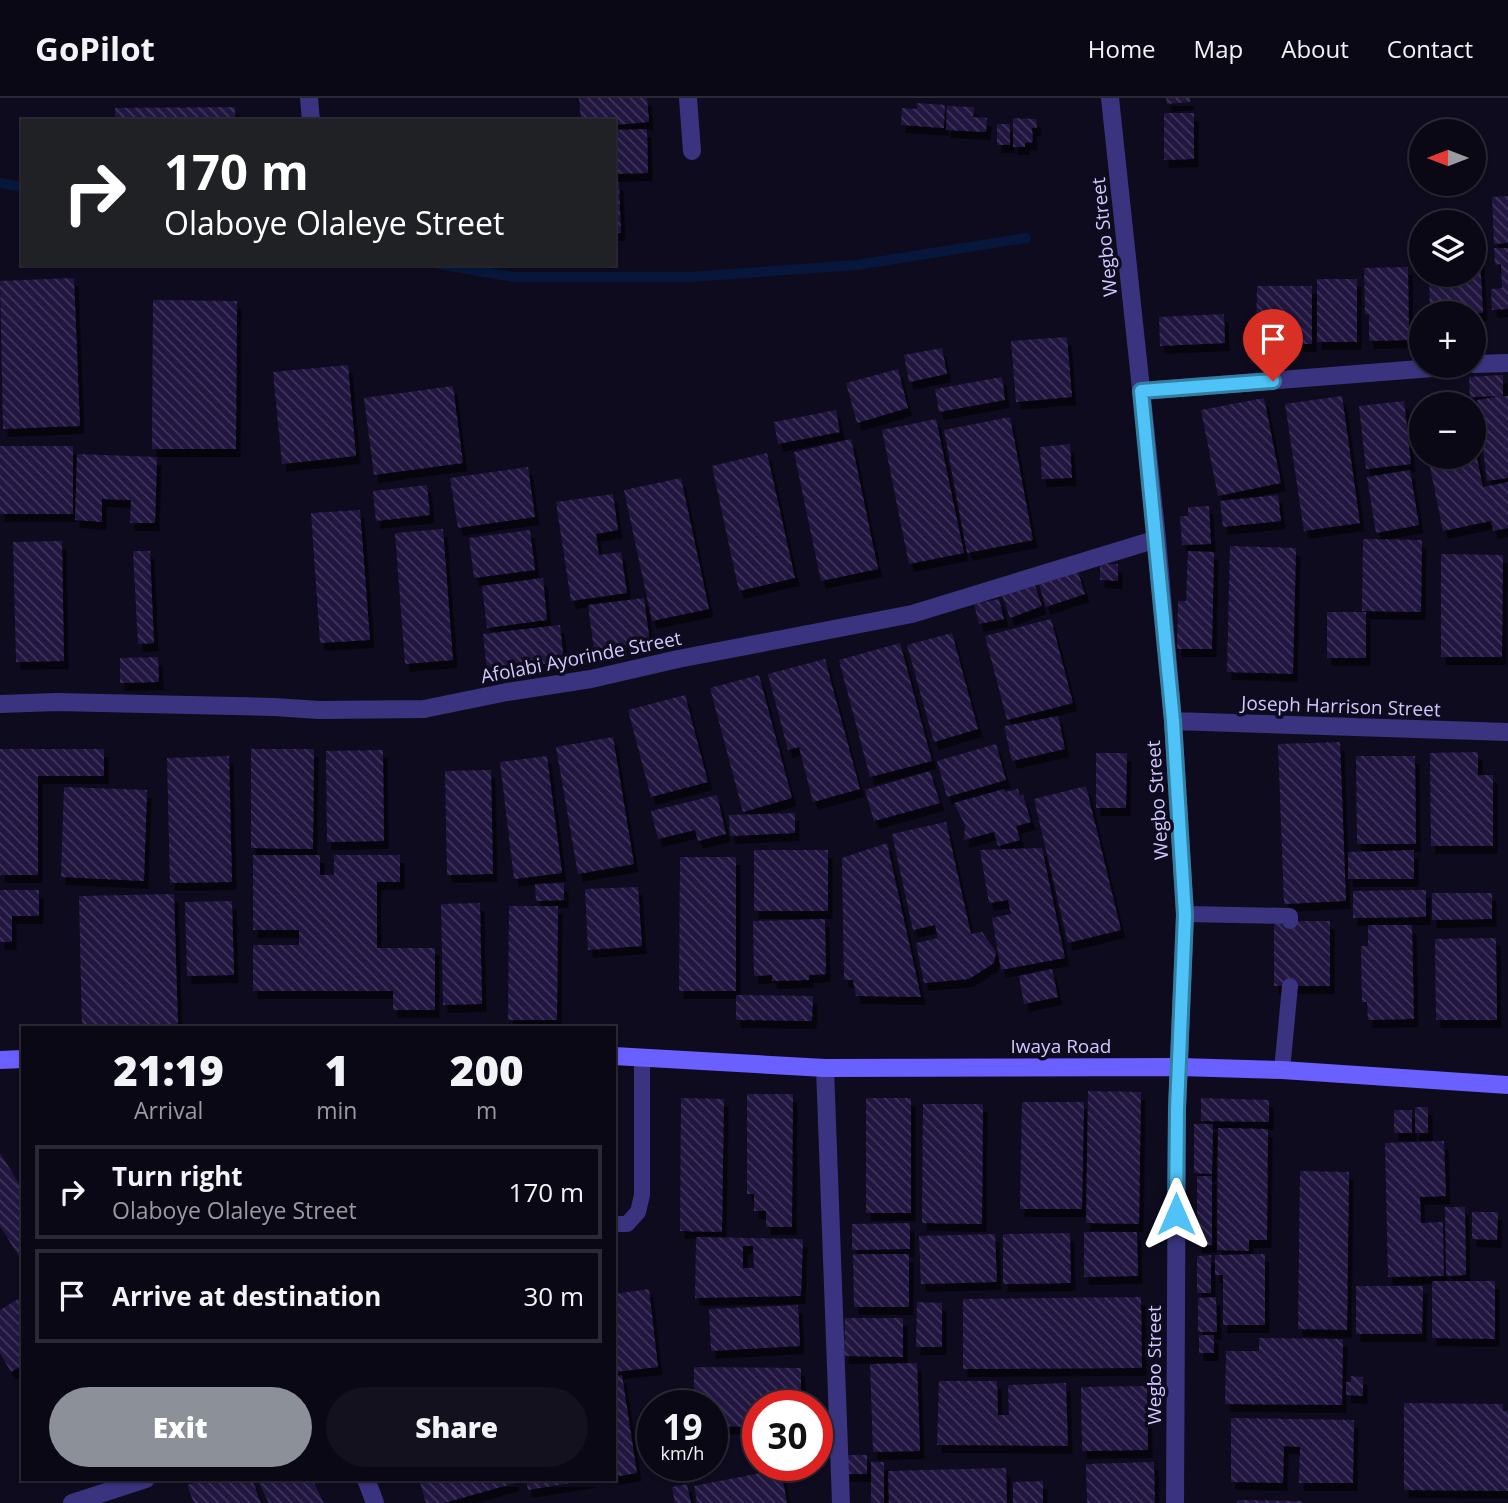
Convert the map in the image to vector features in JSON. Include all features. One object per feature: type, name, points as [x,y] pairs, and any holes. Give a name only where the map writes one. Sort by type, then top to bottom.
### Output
[{"type":"street","points":[[309,98],[311,119]]},
{"type":"street","points":[[688,98],[692,150]]},
{"type":"street","name":"Wegbo Street","points":[[1110,98],[1157,539],[1173,721],[1185,915],[1177,1122],[1175,1503]]},
{"type":"street","points":[[1486,364],[1508,363]]},
{"type":"street","points":[[1141,391],[1409,370]]},
{"type":"street","name":"Afolabi Ayorinde Street","points":[[0,704],[57,702],[319,710],[424,709],[591,679],[678,659],[912,614],[1157,539]]},
{"type":"street","name":"Joseph Harrison Street","points":[[1173,721],[1508,732]]},
{"type":"street","name":"Iwaya Road","points":[[616,1056],[825,1068],[1180,1067],[1282,1070],[1508,1085]]},
{"type":"street","points":[[0,1060],[21,1059]]},
{"type":"street","points":[[825,1068],[841,1503]]},
{"type":"street","points":[[72,1503],[140,1481]]},
{"type":"street","points":[[367,1481],[375,1503]]},
{"type":"lane","points":[[1185,915],[1290,916],[1290,920]]},
{"type":"lane","points":[[1282,1070],[1290,986]]},
{"type":"lane","points":[[616,1224],[627,1224],[638,1212],[642,1195],[642,1057]]},
{"type":"building","points":[[579,98],[647,98],[649,122],[616,125],[616,119],[581,119]]},
{"type":"building","points":[[1166,98],[1190,98],[1190,102],[1167,104]]},
{"type":"building","points":[[917,103],[945,105],[944,128],[901,125],[902,108],[917,109]]},
{"type":"building","points":[[947,106],[974,107],[973,117],[987,118],[986,132],[946,130]]},
{"type":"building","points":[[235,107],[235,119],[115,119],[115,108]]},
{"type":"building","points":[[1164,113],[1194,113],[1194,159],[1164,160]]},
{"type":"building","points":[[1013,118],[1036,119],[1037,128],[1032,128],[1033,142],[1025,143],[1025,147],[1013,147]]},
{"type":"building","points":[[997,124],[1010,124],[1010,145],[997,145]]},
{"type":"building","points":[[647,129],[648,173],[616,174],[616,130]]},
{"type":"building","points":[[619,182],[621,233],[616,233],[616,183]]},
{"type":"building","points":[[1508,196],[1508,243],[1494,244],[1492,197]]},
{"type":"building","points":[[1494,248],[1508,248],[1508,309],[1492,310],[1491,289],[1502,288],[1501,264],[1495,265]]},
{"type":"building","points":[[1408,267],[1409,340],[1369,341],[1369,314],[1365,314],[1364,268]]},
{"type":"building","points":[[74,278],[80,426],[3,429],[0,281]]},
{"type":"building","points":[[1317,279],[1357,279],[1357,342],[1317,342]]},
{"type":"building","points":[[1257,286],[1312,286],[1312,344],[1256,344]]},
{"type":"building","points":[[1429,287],[1482,287],[1482,301],[1430,301]]},
{"type":"building","points":[[153,300],[237,301],[236,449],[152,449]]},
{"type":"building","points":[[1224,314],[1225,343],[1160,346],[1159,317]]},
{"type":"building","points":[[1067,337],[1072,397],[1016,402],[1011,341]]},
{"type":"building","points":[[942,348],[947,374],[909,382],[904,355]]},
{"type":"building","points":[[348,365],[356,456],[282,464],[273,372]]},
{"type":"building","points":[[898,369],[908,408],[857,423],[846,383]]},
{"type":"building","points":[[1503,375],[1503,396],[1486,397],[1486,392],[1470,392],[1469,378]]},
{"type":"building","points":[[1002,377],[1005,400],[939,412],[935,389]]},
{"type":"building","points":[[453,386],[463,463],[374,475],[364,398]]},
{"type":"building","points":[[1342,396],[1360,523],[1304,531],[1285,404]]},
{"type":"building","points":[[1508,396],[1508,478],[1487,481],[1486,469],[1486,399]]},
{"type":"building","points":[[1264,398],[1281,483],[1218,496],[1201,410]]},
{"type":"building","points":[[1404,401],[1409,464],[1366,469],[1359,406]]},
{"type":"building","points":[[836,410],[840,432],[778,444],[774,422]]},
{"type":"building","points":[[1010,417],[1033,540],[967,553],[944,430]]},
{"type":"building","points":[[936,419],[964,553],[909,564],[882,430]]},
{"type":"building","points":[[851,439],[878,569],[821,581],[794,452]]},
{"type":"building","points":[[1070,444],[1072,478],[1042,479],[1040,447]]},
{"type":"building","points":[[0,446],[73,446],[73,514],[0,514]]},
{"type":"building","points":[[767,453],[795,578],[739,591],[712,466]]},
{"type":"building","points":[[77,454],[157,457],[155,523],[130,523],[131,500],[102,499],[102,522],[75,520]]},
{"type":"building","points":[[528,467],[535,517],[458,528],[450,478]]},
{"type":"building","points":[[1430,469],[1479,469],[1483,487],[1508,482],[1508,528],[1493,531],[1491,521],[1443,531]]},
{"type":"building","points":[[1410,470],[1419,525],[1376,533],[1367,477]]},
{"type":"building","points":[[681,478],[709,609],[652,621],[624,490]]},
{"type":"building","points":[[427,485],[430,515],[376,521],[373,491]]},
{"type":"building","points":[[613,494],[618,530],[596,534],[599,555],[621,552],[627,593],[571,601],[556,502]]},
{"type":"building","points":[[1278,495],[1281,521],[1223,527],[1220,501]]},
{"type":"building","points":[[1209,506],[1211,544],[1182,545],[1180,516],[1188,516],[1188,507]]},
{"type":"building","points":[[360,510],[370,640],[320,643],[311,513]]},
{"type":"building","points":[[443,529],[453,660],[405,664],[395,533]]},
{"type":"building","points":[[530,530],[535,570],[474,578],[469,538]]},
{"type":"building","points":[[1363,539],[1422,540],[1421,612],[1362,611]]},
{"type":"building","points":[[62,541],[64,661],[16,662],[13,542]]},
{"type":"building","points":[[1230,546],[1296,548],[1293,674],[1227,672]]},
{"type":"building","points":[[133,551],[150,551],[154,643],[138,644]]},
{"type":"building","points":[[1188,551],[1214,552],[1212,649],[1177,649],[1178,601],[1186,601]]},
{"type":"building","points":[[1441,554],[1503,555],[1502,657],[1441,657]]},
{"type":"building","points":[[1100,564],[1118,564],[1118,581],[1100,580]]},
{"type":"building","points":[[1077,569],[1085,594],[1046,607],[1038,582]]},
{"type":"building","points":[[543,578],[547,620],[487,628],[482,586]]},
{"type":"building","points":[[1034,583],[1042,606],[1010,618],[1002,595]]},
{"type":"building","points":[[644,598],[650,643],[594,650],[588,605]]},
{"type":"building","points":[[999,599],[1004,619],[979,624],[974,604]]},
{"type":"building","points":[[1327,612],[1366,612],[1366,658],[1327,658]]},
{"type":"building","points":[[1051,619],[1073,703],[1007,720],[985,636]]},
{"type":"building","points":[[560,625],[564,662],[487,670],[483,634]]},
{"type":"building","points":[[952,633],[978,729],[934,742],[907,645]]},
{"type":"building","points":[[900,643],[932,761],[870,777],[839,660]]},
{"type":"building","points":[[158,657],[159,682],[120,683],[120,658]]},
{"type":"building","points":[[825,659],[860,789],[813,802],[799,747],[788,750],[768,674]]},
{"type":"building","points":[[759,675],[792,798],[743,812],[710,688]]},
{"type":"building","points":[[685,695],[708,782],[651,797],[628,710]]},
{"type":"building","points":[[1058,716],[1065,749],[1012,761],[1004,726]]},
{"type":"building","points":[[613,737],[634,864],[578,874],[556,747]]},
{"type":"building","points":[[1340,742],[1346,901],[1284,904],[1278,744]]},
{"type":"building","points":[[996,744],[1006,780],[947,797],[937,761]]},
{"type":"building","points":[[0,749],[104,749],[104,776],[38,776],[38,875],[0,875]]},
{"type":"building","points":[[251,749],[314,749],[313,849],[251,848]]},
{"type":"building","points":[[383,750],[384,841],[327,842],[326,751]]},
{"type":"building","points":[[1478,752],[1478,775],[1493,775],[1493,846],[1431,846],[1430,753]]},
{"type":"building","points":[[1096,753],[1127,753],[1126,808],[1096,808]]},
{"type":"building","points":[[229,756],[232,882],[170,883],[167,758]]},
{"type":"building","points":[[547,756],[562,873],[514,879],[500,762]]},
{"type":"building","points":[[1356,756],[1415,756],[1416,844],[1357,844]]},
{"type":"building","points":[[491,770],[493,874],[447,875],[445,771]]},
{"type":"building","points":[[930,771],[940,803],[874,821],[865,790]]},
{"type":"building","points":[[1086,786],[1121,930],[1068,943],[1034,799]]},
{"type":"building","points":[[64,787],[147,790],[144,881],[61,877]]},
{"type":"building","points":[[1004,789],[1005,792],[1018,789],[1020,796],[1023,795],[1031,822],[1016,826],[1020,840],[998,846],[994,832],[964,840],[965,825],[954,803]]},
{"type":"building","points":[[717,795],[726,834],[698,841],[695,830],[658,839],[651,811]]},
{"type":"building","points":[[795,813],[795,833],[730,836],[729,815]]},
{"type":"building","points":[[946,822],[971,934],[982,932],[996,952],[994,963],[969,979],[924,983],[916,943],[938,938],[935,925],[913,930],[892,834]]},
{"type":"building","points":[[887,843],[921,997],[856,996],[853,980],[844,980],[842,858]]},
{"type":"building","points":[[1042,848],[1065,958],[1001,970],[992,918],[1011,914],[1008,900],[989,903],[980,850]]},
{"type":"building","points":[[754,850],[828,850],[828,911],[754,911]]},
{"type":"building","points":[[1414,850],[1414,879],[1348,879],[1348,852]]},
{"type":"building","points":[[253,855],[320,855],[320,875],[334,875],[334,855],[400,855],[400,882],[377,882],[377,948],[435,948],[435,1010],[393,1010],[393,991],[253,991],[253,945],[299,945],[299,930],[253,930]]},
{"type":"building","points":[[680,857],[736,857],[736,991],[679,991]]},
{"type":"building","points":[[564,883],[564,900],[536,901],[535,884]]},
{"type":"building","points":[[638,887],[642,946],[588,950],[585,889]]},
{"type":"building","points":[[0,890],[39,890],[39,916],[12,916],[12,942],[0,942]]},
{"type":"building","points":[[1426,890],[1426,917],[1353,918],[1353,891]]},
{"type":"building","points":[[1432,893],[1492,893],[1492,919],[1432,920]]},
{"type":"building","points":[[174,894],[178,1026],[82,1026],[79,896]]},
{"type":"building","points":[[232,901],[234,975],[187,976],[185,902]]},
{"type":"building","points":[[480,903],[482,1004],[443,1005],[441,904]]},
{"type":"building","points":[[509,906],[558,906],[557,1020],[508,1020]]},
{"type":"building","points":[[825,919],[826,974],[809,975],[809,980],[772,981],[772,975],[754,976],[753,921]]},
{"type":"building","points":[[1274,921],[1330,921],[1330,986],[1274,986]]},
{"type":"building","points":[[1368,925],[1412,925],[1414,1019],[1368,1020],[1367,1002],[1362,1002],[1361,946],[1368,946]]},
{"type":"building","points":[[1496,938],[1497,1020],[1436,1020],[1435,939]]},
{"type":"building","points":[[1052,969],[1058,997],[1024,1004],[1019,976]]},
{"type":"building","points":[[736,995],[813,996],[812,1021],[736,1020]]},
{"type":"building","points":[[1088,1091],[1141,1092],[1139,1224],[1086,1223]]},
{"type":"building","points":[[747,1094],[793,1094],[792,1227],[766,1227],[766,1211],[754,1211],[754,1194],[747,1194]]},
{"type":"building","points":[[681,1098],[724,1099],[722,1232],[680,1231]]},
{"type":"building","points":[[866,1098],[911,1098],[911,1213],[866,1213]]},
{"type":"building","points":[[1201,1098],[1269,1100],[1269,1122],[1201,1121]]},
{"type":"building","points":[[1022,1102],[1084,1102],[1082,1209],[1020,1209]]},
{"type":"building","points":[[923,1104],[983,1104],[982,1224],[922,1223]]},
{"type":"building","points":[[1415,1107],[1428,1107],[1428,1133],[1415,1133]]},
{"type":"building","points":[[1394,1110],[1412,1110],[1412,1133],[1394,1133]]},
{"type":"building","points":[[1194,1124],[1213,1124],[1212,1174],[1194,1173]]},
{"type":"building","points":[[1218,1128],[1268,1129],[1267,1240],[1249,1240],[1249,1251],[1217,1250]]},
{"type":"building","points":[[1444,1141],[1446,1196],[1420,1197],[1421,1223],[1443,1222],[1444,1276],[1388,1277],[1385,1143]]},
{"type":"building","points":[[0,1153],[21,1187],[21,1260],[0,1226]]},
{"type":"building","points":[[1300,1171],[1349,1172],[1347,1330],[1298,1329]]},
{"type":"building","points":[[1197,1176],[1212,1176],[1212,1245],[1197,1245]]},
{"type":"building","points":[[1445,1207],[1465,1207],[1466,1275],[1446,1276]]},
{"type":"building","points":[[1472,1212],[1498,1212],[1497,1240],[1472,1239]]},
{"type":"building","points":[[910,1223],[910,1249],[852,1250],[852,1224]]},
{"type":"building","points":[[1084,1232],[1137,1232],[1138,1276],[1084,1277]]},
{"type":"building","points":[[1070,1233],[1071,1283],[1003,1284],[1003,1234]]},
{"type":"building","points":[[995,1234],[997,1282],[921,1284],[919,1236]]},
{"type":"building","points":[[696,1237],[803,1239],[801,1296],[695,1298]],"holes":[[[743,1246],[753,1246],[754,1268],[743,1268]]]},
{"type":"building","points":[[853,1254],[909,1254],[909,1307],[854,1307]]},
{"type":"building","points":[[1265,1254],[1265,1325],[1223,1325],[1223,1275],[1215,1275],[1215,1255]]},
{"type":"building","points":[[1211,1255],[1211,1293],[1197,1293],[1197,1256]]},
{"type":"building","points":[[1432,1281],[1495,1281],[1495,1339],[1432,1338]]},
{"type":"building","points":[[1356,1286],[1423,1286],[1422,1334],[1356,1334]]},
{"type":"building","points":[[649,1289],[658,1367],[616,1372],[616,1294]]},
{"type":"building","points":[[21,1297],[21,1366],[11,1372],[0,1353],[0,1310]]},
{"type":"building","points":[[1141,1297],[1142,1368],[963,1369],[963,1299]]},
{"type":"building","points":[[1216,1297],[1217,1332],[1198,1332],[1198,1298]]},
{"type":"building","points":[[917,1302],[942,1303],[942,1347],[916,1347]]},
{"type":"building","points":[[798,1305],[800,1346],[711,1351],[709,1309]]},
{"type":"building","points":[[845,1318],[903,1318],[903,1357],[844,1356]]},
{"type":"building","points":[[1199,1335],[1214,1335],[1214,1353],[1199,1353]]},
{"type":"building","points":[[1259,1338],[1343,1339],[1342,1405],[1225,1404],[1226,1351],[1259,1351]]},
{"type":"building","points":[[917,1363],[920,1451],[873,1452],[870,1364]]},
{"type":"building","points":[[694,1367],[801,1368],[801,1390],[742,1390],[742,1427],[728,1426],[728,1390],[694,1390]]},
{"type":"building","points":[[622,1375],[637,1473],[616,1477],[616,1376]]},
{"type":"building","points":[[1351,1376],[1363,1377],[1363,1396],[1346,1395],[1346,1382],[1351,1382]]},
{"type":"building","points":[[939,1381],[997,1381],[998,1415],[1009,1415],[1008,1385],[1066,1383],[1068,1446],[937,1445]]},
{"type":"building","points":[[1147,1386],[1148,1450],[1082,1451],[1081,1387]]},
{"type":"building","points":[[1404,1403],[1503,1404],[1503,1411],[1508,1411],[1508,1491],[1404,1490]]},
{"type":"building","points":[[1231,1418],[1354,1420],[1353,1483],[1299,1483],[1300,1447],[1284,1446],[1283,1483],[1231,1482]]},
{"type":"building","points":[[845,1455],[867,1455],[867,1474],[845,1474]]},
{"type":"building","points":[[871,1462],[884,1462],[884,1503],[871,1503]]},
{"type":"building","points":[[1154,1462],[1155,1503],[1087,1503],[1086,1464]]},
{"type":"building","points":[[1006,1468],[1007,1503],[889,1503],[888,1471]]},
{"type":"building","points":[[742,1477],[742,1481],[783,1481],[787,1503],[697,1503],[694,1486]]},
{"type":"building","points":[[199,1481],[253,1481],[261,1503],[194,1503],[187,1485]]},
{"type":"building","points":[[258,1481],[313,1481],[324,1503],[269,1503]]},
{"type":"building","points":[[420,1481],[515,1483],[444,1503],[426,1503]]},
{"type":"building","points":[[526,1481],[584,1481],[528,1490]]},
{"type":"building","points":[[1043,1481],[1043,1503],[1013,1503],[1013,1482]]},
{"type":"building","points":[[687,1484],[691,1503],[675,1503],[672,1487]]},
{"type":"building","points":[[1237,1500],[1302,1501],[1302,1503],[1237,1503]]},
{"type":"waterway","points":[[0,183],[21,187]]},
{"type":"waterway","points":[[450,266],[513,277],[689,277],[857,265],[1026,238]]},
{"type":"route","points":[[1176,1214],[1177,1109],[1185,915],[1173,721],[1141,391],[1273,381]]}]
